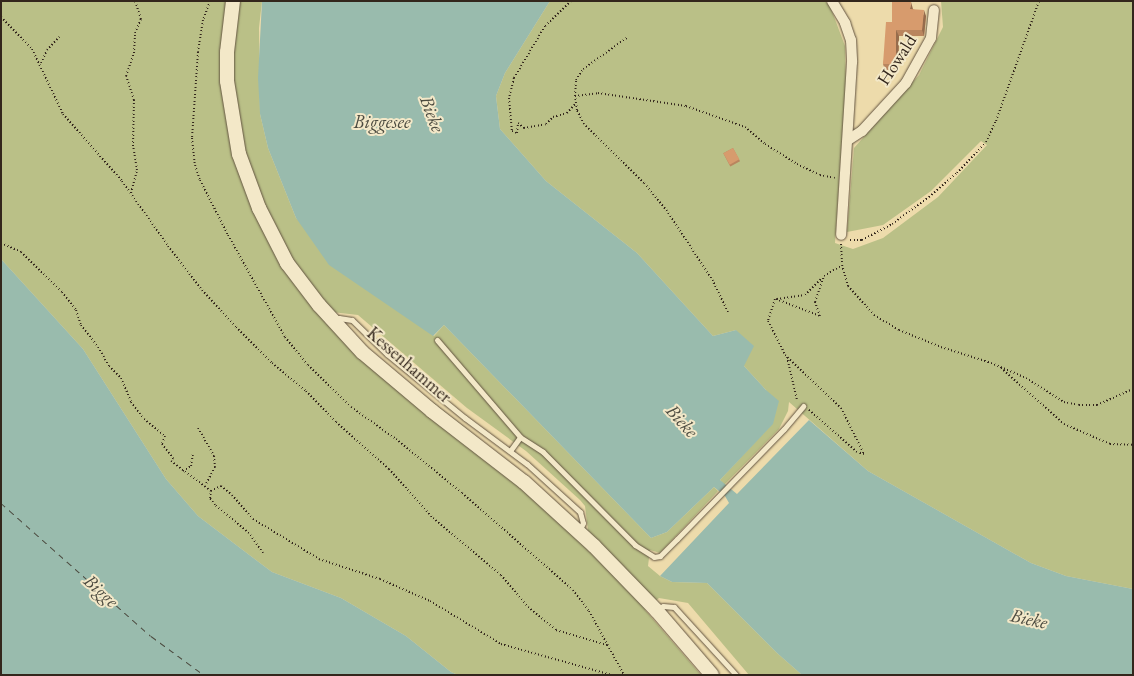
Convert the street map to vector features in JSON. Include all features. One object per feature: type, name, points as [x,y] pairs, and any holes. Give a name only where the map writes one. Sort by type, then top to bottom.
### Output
[{"type":"main road","name":"Kessenhammer","points":[[232,1],[227,52],[227,81],[239,154],[258,208],[272,237],[288,263],[333,320],[362,352],[524,482],[578,531],[658,610],[712,675]]},
{"type":"street","name":"Howald","points":[[832,1],[845,23],[850,40],[852,70],[841,235]]},
{"type":"street","name":"Howald","points":[[848,140],[862,131],[906,83],[931,38],[934,10]]},
{"type":"lane","points":[[333,320],[339,318],[352,320],[387,354],[464,418],[510,451],[580,512],[583,523],[578,531]]},
{"type":"lane","points":[[437,340],[520,437],[543,452],[649,556],[660,556],[784,429],[803,406]]},
{"type":"lane","points":[[510,451],[520,437]]},
{"type":"lane","points":[[658,610],[663,606],[674,607],[736,675]]},
{"type":"path","points":[[131,193],[138,170],[133,146],[134,100],[126,76],[134,53],[135,33],[141,19],[135,1]]},
{"type":"path","points":[[571,1],[545,26],[514,78],[508,98],[512,131],[517,132],[518,124],[524,128],[546,124],[553,117],[567,114],[576,103]]},
{"type":"path","points":[[1039,1],[996,121],[986,142],[957,173],[929,197],[873,236],[862,240],[852,240],[841,235],[842,265],[848,286],[874,315],[899,330],[999,366],[1026,378],[1064,402],[1079,405],[1097,405],[1117,398],[1133,389]]},
{"type":"path","points":[[1,17],[32,50],[41,64],[63,114],[131,193],[191,276],[236,327],[272,363],[306,391],[336,422],[390,468],[433,518],[501,575],[528,607],[556,630],[610,646]]},
{"type":"path","points":[[41,64],[47,50],[59,37]]},
{"type":"path","points":[[628,37],[582,69],[576,80],[576,103],[584,124],[644,183],[667,211],[713,280],[728,312]]},
{"type":"path","points":[[575,96],[598,92],[686,106],[746,127],[765,144],[820,175],[846,180]]},
{"type":"path","points":[[1,243],[21,252],[36,265],[76,310],[81,324],[109,366],[121,378],[131,402],[144,419],[165,436],[163,447],[173,458],[171,462],[211,491]]},
{"type":"path","points":[[776,299],[805,295],[824,276],[842,265]]},
{"type":"path","points":[[776,299],[820,316],[815,302],[824,276]]},
{"type":"path","points":[[776,299],[768,321],[787,357],[795,398],[864,454],[841,408],[787,357]]},
{"type":"path","points":[[999,366],[1064,424],[1110,444],[1133,445]]},
{"type":"path","points":[[198,428],[211,449],[215,467],[204,487]]},
{"type":"path","points":[[183,471],[191,466],[193,454]]},
{"type":"path","points":[[211,491],[221,486],[232,495],[253,519],[319,559],[380,579],[430,601],[501,644],[612,675]]},
{"type":"path","points":[[211,491],[210,498],[215,505],[249,533],[263,553]]},
{"type":"green space","points":[[1,1],[262,1],[259,28],[260,114],[268,148],[296,218],[434,336],[444,325],[651,538],[667,532],[714,487],[718,491],[660,553],[650,550],[648,566],[660,576],[672,582],[707,583],[777,653],[802,675],[749,675],[688,603],[659,598],[645,610],[701,675],[458,675],[451,672],[406,636],[341,598],[272,572],[198,516],[166,479],[83,349],[1,259]],"holes":[[[332,312],[358,315],[467,408],[526,451],[580,500],[585,506],[588,530],[526,476],[382,362]]]},
{"type":"green space","points":[[550,1],[825,1],[830,6],[845,46],[846,85],[835,243],[853,249],[883,238],[938,197],[987,145],[981,141],[931,191],[883,225],[847,232],[854,148],[919,75],[943,27],[941,1],[1133,1],[1133,589],[1066,576],[1031,563],[868,471],[789,402],[788,411],[779,429],[724,485],[720,480],[772,424],[766,390],[744,366],[736,330],[713,336],[637,253],[546,181],[500,129],[496,96],[505,73]]},
{"type":"water","name":"Biggesee","points":[[262,1],[550,1],[505,73],[496,96],[500,129],[546,181],[637,253],[713,336],[736,330],[754,346],[744,366],[779,401],[773,424],[720,480],[737,494],[809,420],[868,471],[1031,563],[1066,576],[1133,589],[1133,675],[802,675],[777,653],[707,583],[672,582],[660,576],[729,503],[725,496],[714,487],[667,532],[651,538],[444,325],[433,336],[329,265],[296,218],[268,148],[260,114],[258,78]]},
{"type":"water","name":"Bigge","points":[[1,259],[83,349],[166,479],[198,516],[272,572],[341,598],[406,636],[451,672],[458,675],[1,675]]},
{"type":"building","points":[[892,2],[911,2],[910,9],[924,10],[922,30],[896,30],[896,64],[883,64],[886,22],[892,22]]},
{"type":"building","points":[[733,148],[739,159],[730,165],[723,153]]},
{"type":"ferry route","points":[[1,503],[151,636],[204,675]]},
{"type":"water label","name":"Bieke","points":[[432,114]]},
{"type":"water label","name":"Bieke","points":[[682,421]]},
{"type":"water label","name":"Bieke","points":[[1029,619]]}]
